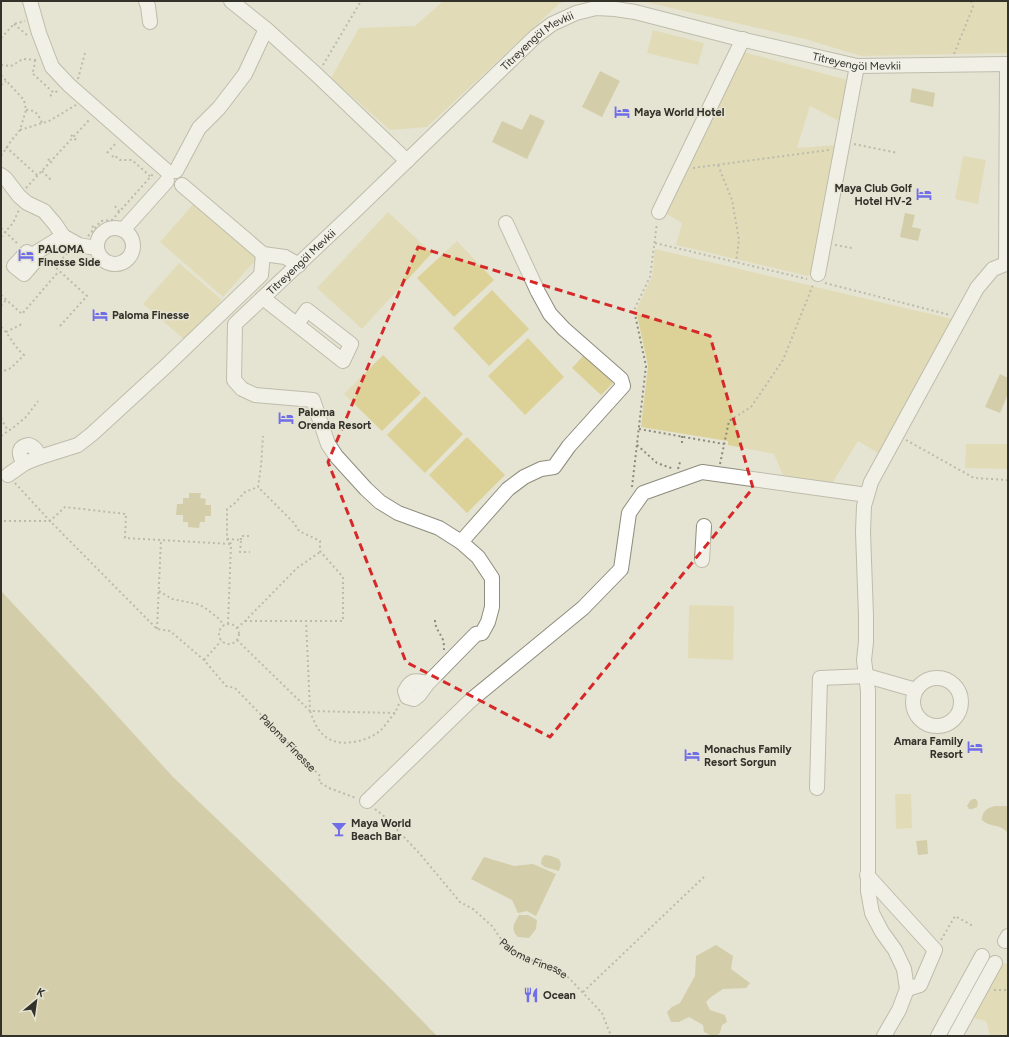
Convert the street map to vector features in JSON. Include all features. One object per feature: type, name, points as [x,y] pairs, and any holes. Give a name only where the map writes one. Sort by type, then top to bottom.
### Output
[{"type":"street","points":[[30,1],[35,18],[41,59],[52,67],[171,177],[263,254],[285,257],[299,265]]},
{"type":"street","points":[[146,1],[150,22]]},
{"type":"street","points":[[230,1],[266,29],[317,75],[407,161]]},
{"type":"street","name":"Titreyengöl Mevkii","points":[[461,542],[439,528],[398,513],[380,502],[361,484],[336,456],[328,444],[313,400],[255,395],[242,389],[234,380],[235,324],[299,265],[536,36],[552,24],[576,13],[596,8],[635,12],[857,66],[1008,64]]},
{"type":"street","points":[[126,232],[171,177],[199,128],[220,108],[245,74],[266,29]]},
{"type":"street","points":[[659,212],[743,39]]},
{"type":"street","points":[[884,1036],[900,1010],[907,989],[904,969],[895,950],[882,932],[872,913],[868,891],[868,691],[864,660],[866,616],[863,532],[864,506],[870,482],[978,288],[993,269],[1007,263],[1008,64]]},
{"type":"street","points":[[816,277],[824,243],[857,66]]},
{"type":"street","points":[[1,175],[23,199],[44,211],[63,236],[78,244],[96,234],[108,229],[114,228],[126,232],[132,241],[133,247],[129,258],[119,264],[105,261],[98,253],[96,234]]},
{"type":"street","points":[[428,683],[476,634],[482,633],[488,622],[492,607],[492,578],[478,557],[461,542],[508,489],[524,477],[541,469],[554,467],[569,446],[623,386],[621,379],[564,329],[550,314],[538,292],[506,223]]},
{"type":"street","points":[[30,254],[63,236]]},
{"type":"street","points":[[8,475],[25,463],[78,445],[92,434],[165,367],[261,275],[263,254]]},
{"type":"street","points":[[263,298],[297,324]]},
{"type":"street","points":[[367,801],[471,700],[582,608],[621,569],[629,513],[643,493],[702,472],[867,495]]},
{"type":"street","points":[[702,560],[704,526]]},
{"type":"street","points":[[817,788],[820,678],[867,676],[916,690]]},
{"type":"street","points":[[867,875],[935,950],[920,985],[907,989]]},
{"type":"street","points":[[938,1036],[982,956]]},
{"type":"street","points":[[955,1036],[995,963]]},
{"type":"path","points":[[317,75],[361,1]]},
{"type":"path","points":[[950,64],[973,7],[971,1]]},
{"type":"path","points":[[2,37],[14,24],[35,18]]},
{"type":"path","points":[[20,130],[49,121],[77,91],[85,53]]},
{"type":"path","points":[[1,65],[11,66],[23,59],[41,59]]},
{"type":"path","points":[[41,59],[30,74],[54,93]]},
{"type":"path","points":[[1,75],[24,100],[26,110],[20,130],[6,147],[1,156]]},
{"type":"path","points":[[1,85],[6,81]]},
{"type":"path","points":[[50,96],[54,93],[77,91]]},
{"type":"path","points":[[26,110],[31,110],[38,114],[42,123]]},
{"type":"path","points":[[1,237],[13,223],[23,199],[38,176],[98,110]]},
{"type":"path","points":[[70,135],[76,140]]},
{"type":"path","points":[[680,170],[842,145],[898,153]]},
{"type":"path","points":[[6,147],[38,176]]},
{"type":"path","points":[[112,157],[114,154],[120,160],[132,160],[151,177],[171,177]]},
{"type":"path","points":[[48,159],[51,163]]},
{"type":"path","points":[[718,165],[732,200],[739,240],[736,262]]},
{"type":"path","points":[[42,171],[51,180],[49,181]]},
{"type":"path","points":[[60,326],[87,296],[55,267],[78,244],[96,234],[102,221],[112,220],[151,177]]},
{"type":"path","points":[[632,490],[646,366],[634,310],[650,277],[659,212]]},
{"type":"path","points":[[1,228],[30,254]]},
{"type":"path","points":[[655,243],[736,262],[816,277],[961,318]]},
{"type":"path","points":[[824,243],[852,248]]},
{"type":"path","points":[[22,314],[59,271]]},
{"type":"path","points":[[718,474],[729,421],[751,407],[783,360],[816,277]]},
{"type":"path","points":[[1,295],[24,316]]},
{"type":"path","points":[[1,306],[6,300]]},
{"type":"path","points":[[6,332],[22,324]]},
{"type":"path","points":[[1,327],[24,355],[11,368],[1,372]]},
{"type":"path","points":[[1,436],[14,428],[26,417],[38,401]]},
{"type":"path","points":[[1,418],[8,431]]},
{"type":"path","points":[[639,429],[724,444]]},
{"type":"path","points":[[896,435],[974,478],[1008,480]]},
{"type":"path","points":[[258,487],[262,466],[263,436]]},
{"type":"path","points":[[682,436],[682,444]]},
{"type":"path","points":[[637,444],[658,463],[678,471],[680,462]]},
{"type":"path","name":"Paloma Finesse","points":[[8,475],[50,521],[157,629],[170,631],[204,660],[226,686],[235,688],[320,776],[320,782],[329,788],[367,801],[385,817],[420,854],[460,902],[473,909],[492,926],[503,942],[515,952],[536,962],[556,968],[569,978],[602,1013],[611,1036]]},
{"type":"path","points":[[228,624],[231,544],[227,539],[228,509],[245,492],[258,487]]},
{"type":"path","points":[[245,621],[343,620],[343,577],[320,551],[320,541],[299,530],[294,523],[258,487]]},
{"type":"path","points":[[4,521],[50,521],[66,507],[126,514],[125,538],[231,544]]},
{"type":"path","points":[[250,536],[241,536],[240,552],[250,552]]},
{"type":"path","points":[[227,539],[241,540]]},
{"type":"path","points":[[157,629],[161,540]]},
{"type":"path","points":[[237,628],[297,568],[320,551]]},
{"type":"path","points":[[159,591],[172,599],[198,604],[204,607],[224,625]]},
{"type":"path","points":[[306,620],[310,711],[314,724],[328,739],[340,742],[357,742],[370,737],[382,730],[395,713],[399,703]]},
{"type":"path","points":[[435,620],[435,626],[444,642],[444,651]]},
{"type":"path","points":[[228,624],[237,628],[239,634],[238,640],[229,644],[221,641],[219,633],[221,628],[228,624]]},
{"type":"path","points":[[238,640],[310,711],[395,713]]},
{"type":"path","points":[[204,660],[221,641]]},
{"type":"path","points":[[583,992],[706,876]]},
{"type":"path","points":[[935,950],[955,916],[973,926]]},
{"type":"highlighted area","points":[[418,247],[710,336],[753,488],[550,737],[406,662],[328,462]]},
{"type":"shaded area","points":[[443,1],[571,1],[560,3],[427,127],[390,130],[331,78],[359,28],[415,26]]},
{"type":"shaded area","points":[[641,1],[1008,1],[1008,53],[861,56],[805,39]]},
{"type":"shaded area","points":[[653,30],[704,43],[698,65],[647,53]]},
{"type":"shaded area","points":[[743,52],[848,80],[839,121],[810,106],[797,148],[836,145],[813,272],[808,276],[676,245],[682,223],[663,212]]},
{"type":"shaded area","points":[[600,71],[620,81],[602,117],[582,107]]},
{"type":"shaded area","points":[[912,88],[935,93],[933,107],[910,102]]},
{"type":"shaded area","points":[[530,114],[545,121],[527,159],[492,142],[502,121],[522,130]]},
{"type":"shaded area","points":[[963,156],[986,160],[978,204],[955,199]]},
{"type":"shaded area","points":[[196,201],[259,256],[223,297],[160,242]]},
{"type":"shaded area","points":[[388,212],[432,253],[362,329],[317,288]]},
{"type":"shaded area","points":[[905,213],[915,215],[912,227],[921,229],[918,241],[900,237]]},
{"type":"shaded area","points":[[457,241],[494,280],[454,317],[417,278]]},
{"type":"shaded area","points":[[655,249],[956,320],[880,454],[858,441],[831,485],[784,478],[774,454],[728,445],[728,441],[641,427],[648,366],[636,310],[652,277]]},
{"type":"shaded area","points":[[179,263],[222,300],[186,341],[143,304]]},
{"type":"shaded area","points":[[492,290],[529,329],[489,366],[453,328]]},
{"type":"shaded area","points":[[528,338],[564,377],[525,415],[488,376]]},
{"type":"shaded area","points":[[383,355],[421,393],[382,431],[344,394]]},
{"type":"shaded area","points":[[584,355],[613,383],[601,395],[572,368]]},
{"type":"shaded area","points":[[1000,374],[1008,377],[1008,394],[1000,413],[985,407]]},
{"type":"shaded area","points":[[425,396],[463,434],[425,473],[387,435]]},
{"type":"shaded area","points":[[467,437],[505,475],[467,513],[429,475]]},
{"type":"shaded area","points":[[966,444],[1008,444],[1008,469],[965,468]]},
{"type":"shaded area","points":[[189,493],[201,493],[200,498],[206,499],[205,505],[211,505],[211,516],[205,516],[205,522],[200,522],[199,528],[188,527],[188,522],[183,522],[183,515],[176,515],[177,504],[183,504],[183,498],[189,498]]},
{"type":"shaded area","points":[[1,591],[173,777],[281,880],[437,1036],[1,1036]]},
{"type":"shaded area","points":[[689,605],[734,606],[733,660],[688,658]]},
{"type":"shaded area","points":[[895,794],[911,794],[912,828],[896,829]]},
{"type":"shaded area","points":[[973,799],[977,800],[977,807],[969,809],[967,806]]},
{"type":"shaded area","points":[[995,806],[1008,806],[1008,833],[1002,828],[988,824],[982,820],[983,814],[986,810]]},
{"type":"shaded area","points":[[927,840],[928,854],[918,855],[916,841]]},
{"type":"shaded area","points":[[545,855],[559,859],[561,864],[559,871],[545,867],[541,864],[542,858]]},
{"type":"shaded area","points":[[484,857],[514,866],[533,864],[556,874],[536,916],[527,911],[518,913],[512,900],[471,879]]},
{"type":"shaded area","points":[[519,915],[528,915],[537,920],[536,929],[529,938],[518,937],[513,929]]},
{"type":"shaded area","points":[[716,945],[733,956],[731,969],[750,983],[746,988],[723,989],[706,1002],[710,1010],[725,1015],[727,1022],[722,1025],[720,1033],[716,1036],[712,1036],[704,1032],[703,1025],[689,1017],[679,1022],[671,1022],[667,1012],[672,1007],[680,1003],[695,976],[696,956]]},
{"type":"shaded area","points":[[989,960],[1008,964],[1008,1036],[990,1036],[986,1021],[961,1015]]},
{"type":"place","name":"Maya World Hotel","points":[[622,112]]},
{"type":"place","name":"Maya Club Golf Hotel HV-2","points":[[924,194]]},
{"type":"place","name":"PALOMA Finesse Side","points":[[26,255]]},
{"type":"place","name":"Paloma Finesse","points":[[100,315]]},
{"type":"place","name":"Paloma Orenda Resort","points":[[286,418]]},
{"type":"place","name":"Amara Family Resort","points":[[975,747]]},
{"type":"place","name":"Monachus Family Resort Sorgun","points":[[692,755]]},
{"type":"place","name":"Maya World Beach Bar","points":[[339,829]]},
{"type":"place","name":"Ocean","points":[[531,995]]}]
